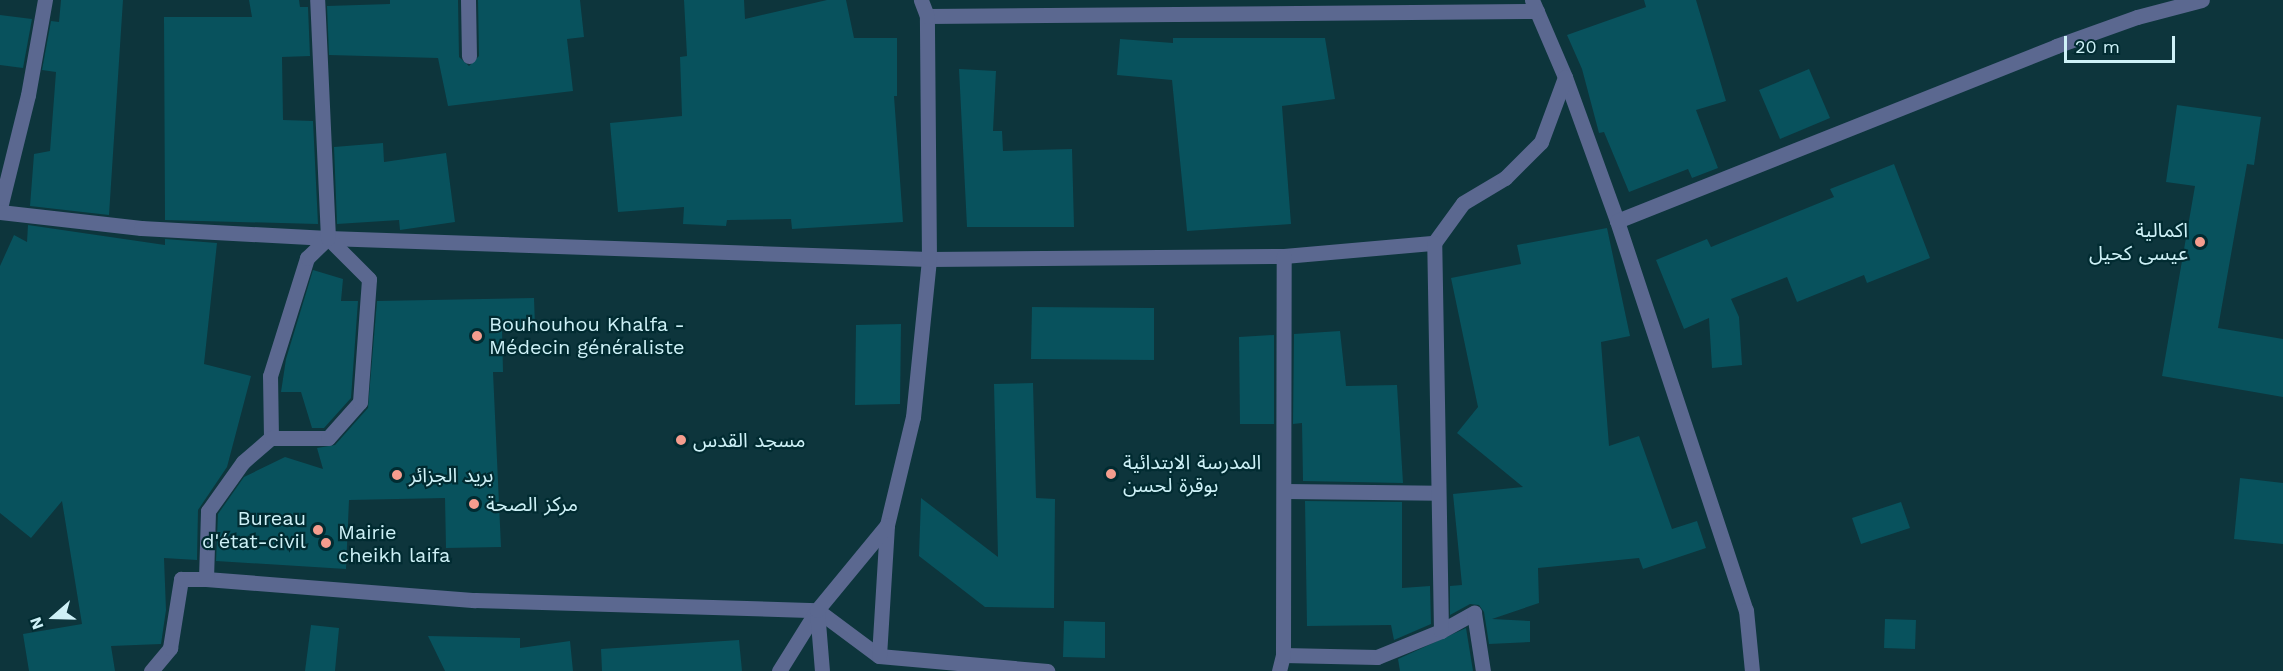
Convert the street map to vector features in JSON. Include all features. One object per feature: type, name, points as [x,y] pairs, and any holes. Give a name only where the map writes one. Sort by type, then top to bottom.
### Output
[{"type":"street","points":[[0,208],[28,95],[45,0]]},
{"type":"street","points":[[206,579],[208,511],[243,462],[271,438],[327,438],[360,402],[369,279],[328,238],[317,0]]},
{"type":"street","points":[[468,0],[469,56]]},
{"type":"street","points":[[879,656],[887,525],[913,417],[929,259],[927,16],[921,0]]},
{"type":"street","points":[[1617,221],[2056,46],[2137,17],[2202,0]]},
{"type":"street","points":[[927,16],[1287,6],[1535,5],[1565,77],[1617,221],[1746,610],[1752,671]]},
{"type":"street","points":[[1441,631],[1434,243],[1463,203],[1504,178],[1541,142],[1565,77]]},
{"type":"street","points":[[0,212],[141,228],[328,238],[929,259],[1284,256],[1434,243]]},
{"type":"street","points":[[271,438],[270,376],[306,258],[328,238]]},
{"type":"street","points":[[1279,671],[1283,655],[1285,491],[1284,256]]},
{"type":"street","points":[[1285,491],[1438,493]]},
{"type":"street","points":[[779,671],[817,610],[887,525]]},
{"type":"street","points":[[151,671],[170,648],[181,579],[475,600],[817,610],[879,656],[1047,671]]},
{"type":"street","points":[[817,610],[822,671]]},
{"type":"street","points":[[1283,655],[1377,657],[1441,631],[1474,613],[1483,671]]},
{"type":"building","points":[[61,0],[123,0],[109,215],[30,206],[34,154],[50,151],[56,72],[42,70],[51,21],[59,22]]},
{"type":"building","points":[[249,0],[299,0],[300,7],[308,7],[310,56],[282,57],[283,120],[313,121],[318,224],[165,220],[164,17],[252,17]]},
{"type":"building","points":[[390,0],[458,0],[459,57],[469,66],[479,56],[478,0],[580,0],[584,37],[567,39],[573,91],[448,106],[438,58],[329,55],[327,6],[390,4]]},
{"type":"building","points":[[684,0],[744,0],[745,19],[827,0],[846,0],[854,38],[897,38],[897,96],[894,96],[903,222],[792,229],[791,219],[727,220],[726,226],[683,224],[684,207],[618,212],[610,123],[682,116],[680,57],[687,56]]},
{"type":"building","points":[[1644,0],[1696,0],[1726,101],[1696,110],[1718,168],[1692,178],[1688,169],[1629,192],[1604,132],[1599,133],[1582,69],[1567,35],[1646,7]]},
{"type":"building","points":[[0,15],[32,19],[23,68],[0,65]]},
{"type":"building","points":[[1173,38],[1325,38],[1335,99],[1282,106],[1291,224],[1187,231],[1172,80],[1117,75],[1120,39],[1173,43]]},
{"type":"building","points":[[959,69],[996,71],[993,131],[1002,131],[1003,151],[1072,149],[1074,227],[967,227]]},
{"type":"building","points":[[1809,69],[1830,118],[1780,139],[1759,90]]},
{"type":"building","points":[[2177,105],[2261,117],[2254,165],[2247,164],[2218,328],[2283,339],[2283,397],[2162,376],[2195,186],[2166,182]]},
{"type":"building","points":[[383,143],[384,162],[446,153],[455,222],[400,230],[399,220],[337,224],[334,147]]},
{"type":"building","points":[[1894,164],[1930,258],[1867,283],[1864,275],[1797,302],[1787,277],[1731,299],[1739,317],[1742,365],[1712,368],[1709,318],[1684,329],[1656,260],[1707,239],[1711,247],[1834,197],[1830,189]]},
{"type":"building","points":[[28,225],[165,245],[165,239],[217,243],[204,364],[251,376],[227,467],[198,510],[197,560],[164,558],[166,610],[161,644],[111,646],[115,671],[29,671],[23,634],[82,624],[62,501],[31,538],[0,513],[0,266],[14,235],[27,242]]},
{"type":"building","points":[[1607,228],[1630,336],[1601,342],[1609,446],[1639,436],[1672,529],[1697,521],[1706,548],[1643,569],[1639,558],[1538,568],[1539,603],[1492,619],[1530,621],[1530,642],[1489,644],[1484,612],[1479,605],[1470,604],[1450,615],[1450,586],[1462,585],[1453,494],[1523,487],[1457,433],[1478,407],[1451,278],[1521,264],[1517,245]]},
{"type":"building","points":[[313,270],[343,279],[341,301],[358,301],[351,398],[324,428],[312,428],[301,392],[281,392],[286,359]]},
{"type":"building","points":[[534,298],[535,327],[502,328],[503,372],[493,372],[501,547],[446,548],[445,498],[349,500],[346,569],[216,561],[218,514],[244,477],[285,457],[323,469],[317,448],[335,445],[368,408],[377,301]]},
{"type":"building","points":[[1032,307],[1154,308],[1154,360],[1031,359]]},
{"type":"building","points":[[901,324],[900,404],[855,405],[856,325]]},
{"type":"building","points":[[1340,331],[1346,386],[1397,385],[1403,483],[1303,481],[1302,423],[1293,424],[1294,334]]},
{"type":"building","points":[[1274,335],[1274,424],[1240,424],[1239,337]]},
{"type":"building","points":[[1033,383],[1036,498],[1055,499],[1054,608],[985,607],[919,556],[921,498],[998,557],[994,384]]},
{"type":"building","points":[[2240,478],[2283,483],[2283,544],[2234,539]]},
{"type":"building","points":[[1305,501],[1402,502],[1402,588],[1430,586],[1431,624],[1394,640],[1391,625],[1307,626]]},
{"type":"building","points":[[1901,502],[1910,528],[1861,544],[1852,518]]},
{"type":"building","points":[[1885,619],[1916,620],[1915,649],[1884,648]]},
{"type":"building","points":[[1064,621],[1105,622],[1105,658],[1063,657]]},
{"type":"building","points":[[311,625],[339,628],[335,671],[305,671]]},
{"type":"building","points":[[1466,628],[1473,671],[1400,671],[1398,659]]},
{"type":"building","points":[[428,636],[520,638],[520,648],[570,641],[573,671],[445,671]]},
{"type":"building","points":[[739,640],[742,671],[602,671],[601,649]]},
{"type":"place","name":"اكمالية عيسى كحيل","points":[[2200,242]]},
{"type":"place","name":"Bouhouhou Khalfa - Médecin généraliste","points":[[477,336]]},
{"type":"place","name":"مسجد القدس","points":[[681,440]]},
{"type":"place","name":"المدرسة الابتدائية بوقرة لحسن","points":[[1111,474]]},
{"type":"place","name":"بريد الجزائر","points":[[397,475]]},
{"type":"place","name":"مركز الصحة","points":[[474,504]]},
{"type":"place","name":"Bureau d'état-civil","points":[[318,530]]},
{"type":"place","name":"Mairie cheikh laifa","points":[[326,543]]}]
